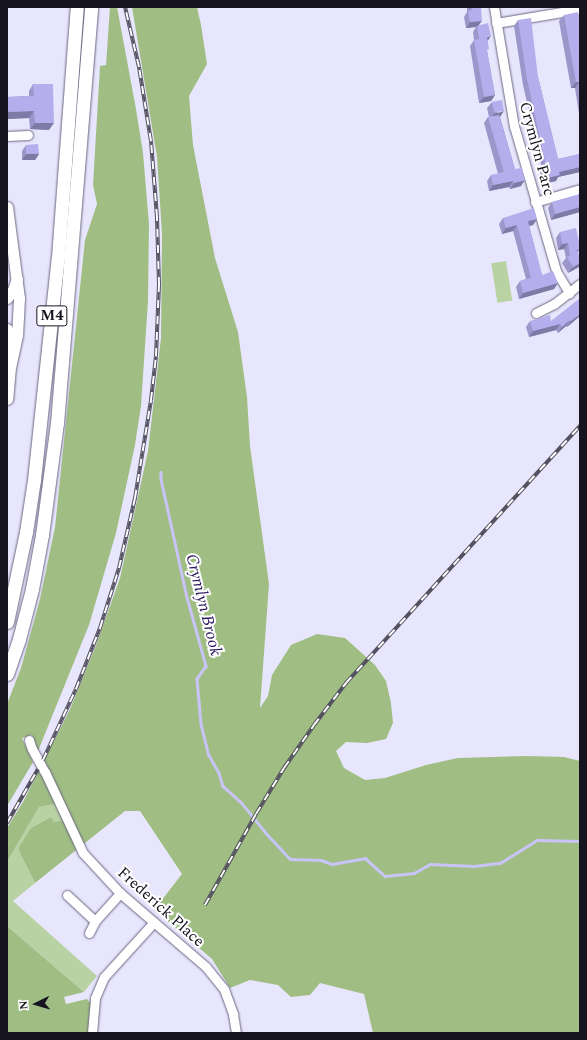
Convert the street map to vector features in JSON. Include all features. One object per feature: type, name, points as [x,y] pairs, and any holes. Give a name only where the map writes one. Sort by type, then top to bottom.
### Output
[{"type":"highway","name":"M4","points":[[7,622],[23,547],[34,480],[58,257],[77,7]]},
{"type":"highway","name":"M4","points":[[7,674],[19,639],[32,589],[42,535],[57,423],[90,7]]},
{"type":"main road","points":[[7,207],[17,279],[19,312],[17,335],[10,367],[7,399]]},
{"type":"main road","points":[[7,298],[13,290],[17,279]]},
{"type":"main road","points":[[7,329],[10,367]]},
{"type":"street","name":"Crymlyn Parc","points":[[494,7],[514,126],[556,272],[569,292]]},
{"type":"street","points":[[496,23],[580,9]]},
{"type":"street","points":[[7,136],[28,135]]},
{"type":"street","points":[[535,202],[580,189]]},
{"type":"street","points":[[536,312],[554,304],[580,284]]},
{"type":"street","name":"Frederick Place","points":[[29,740],[82,853],[120,893],[206,967],[224,989],[233,1014],[236,1033]]},
{"type":"street","points":[[89,933],[95,921],[120,893]]},
{"type":"street","points":[[67,895],[95,921]]},
{"type":"street","points":[[92,1033],[95,998],[104,977],[154,922]]},
{"type":"green space","points":[[110,7],[117,7],[136,109],[143,153],[149,224],[148,301],[141,406],[135,445],[116,533],[89,625],[38,751],[32,735],[22,738],[33,762],[7,806],[7,704],[21,668],[40,599],[55,527],[85,240],[97,204],[93,185],[100,66],[106,65]]},
{"type":"green space","points":[[132,7],[197,7],[201,25],[207,64],[189,96],[193,145],[215,258],[238,332],[247,397],[250,446],[269,584],[260,708],[268,696],[272,675],[291,645],[317,634],[345,638],[375,665],[386,681],[391,703],[393,723],[386,739],[367,743],[346,742],[336,751],[344,768],[365,780],[385,778],[426,765],[458,758],[527,756],[564,757],[580,761],[580,1033],[373,1033],[364,994],[320,983],[310,995],[291,997],[278,985],[250,980],[230,988],[212,959],[154,910],[182,874],[140,811],[125,811],[35,883],[19,851],[19,847],[31,828],[51,817],[54,822],[62,821],[55,804],[39,807],[7,862],[7,828],[23,802],[70,709],[96,645],[120,578],[148,451],[161,338],[162,234],[157,157]]},
{"type":"green space","points":[[506,261],[512,301],[497,303],[491,263]]},
{"type":"green space","points":[[55,804],[62,821],[54,823],[51,817],[31,828],[19,851],[35,883],[13,901],[97,976],[84,992],[7,926],[7,862],[39,807]]},
{"type":"green space","points":[[7,926],[84,992],[64,997],[66,1004],[87,999],[96,1009],[94,1033],[7,1033]]},
{"type":"building","points":[[471,7],[481,7],[482,21],[470,22],[468,11],[472,10]]},
{"type":"building","points":[[578,12],[580,23],[580,89],[579,82],[576,82],[564,15]]},
{"type":"building","points":[[531,18],[538,77],[558,159],[580,154],[580,167],[559,172],[560,175],[547,178],[544,166],[546,166],[527,79],[518,20]]},
{"type":"building","points":[[488,23],[491,36],[487,37],[489,49],[487,50],[495,95],[484,97],[474,40],[479,39],[477,26]]},
{"type":"building","points":[[33,84],[53,84],[54,123],[35,123],[34,111],[7,112],[7,97],[34,96]]},
{"type":"building","points":[[502,100],[504,111],[494,113],[492,102]]},
{"type":"building","points":[[499,115],[515,169],[522,168],[525,180],[514,183],[513,181],[493,185],[491,175],[504,172],[488,117]]},
{"type":"building","points":[[38,144],[39,154],[26,154],[26,145]]},
{"type":"building","points":[[580,194],[580,207],[555,214],[552,202]]},
{"type":"building","points":[[534,208],[537,219],[528,221],[542,275],[553,271],[558,283],[523,293],[520,281],[531,278],[517,225],[506,228],[503,218]]},
{"type":"building","points":[[576,228],[580,249],[576,250],[580,256],[580,263],[573,267],[567,257],[570,255],[568,243],[562,244],[560,232]]},
{"type":"building","points":[[580,298],[580,314],[571,321],[570,320],[562,327],[560,324],[533,331],[530,321],[550,315],[551,321]]},
{"type":"waterway","name":"Crymlyn Brook","points":[[161,472],[161,479],[187,597],[206,666],[197,679],[201,724],[209,755],[219,773],[223,786],[241,802],[265,832],[290,859],[321,860],[332,864],[365,858],[385,876],[414,873],[430,864],[474,866],[500,863],[537,840],[580,841]]},
{"type":"railway","points":[[43,760],[76,689],[100,628],[119,568],[135,498],[151,400],[156,356],[159,285],[157,217],[151,141],[139,67],[125,7]]},
{"type":"railway","points":[[205,905],[256,814],[284,768],[346,683],[580,426]]},
{"type":"railway","points":[[7,823],[38,769]]}]
